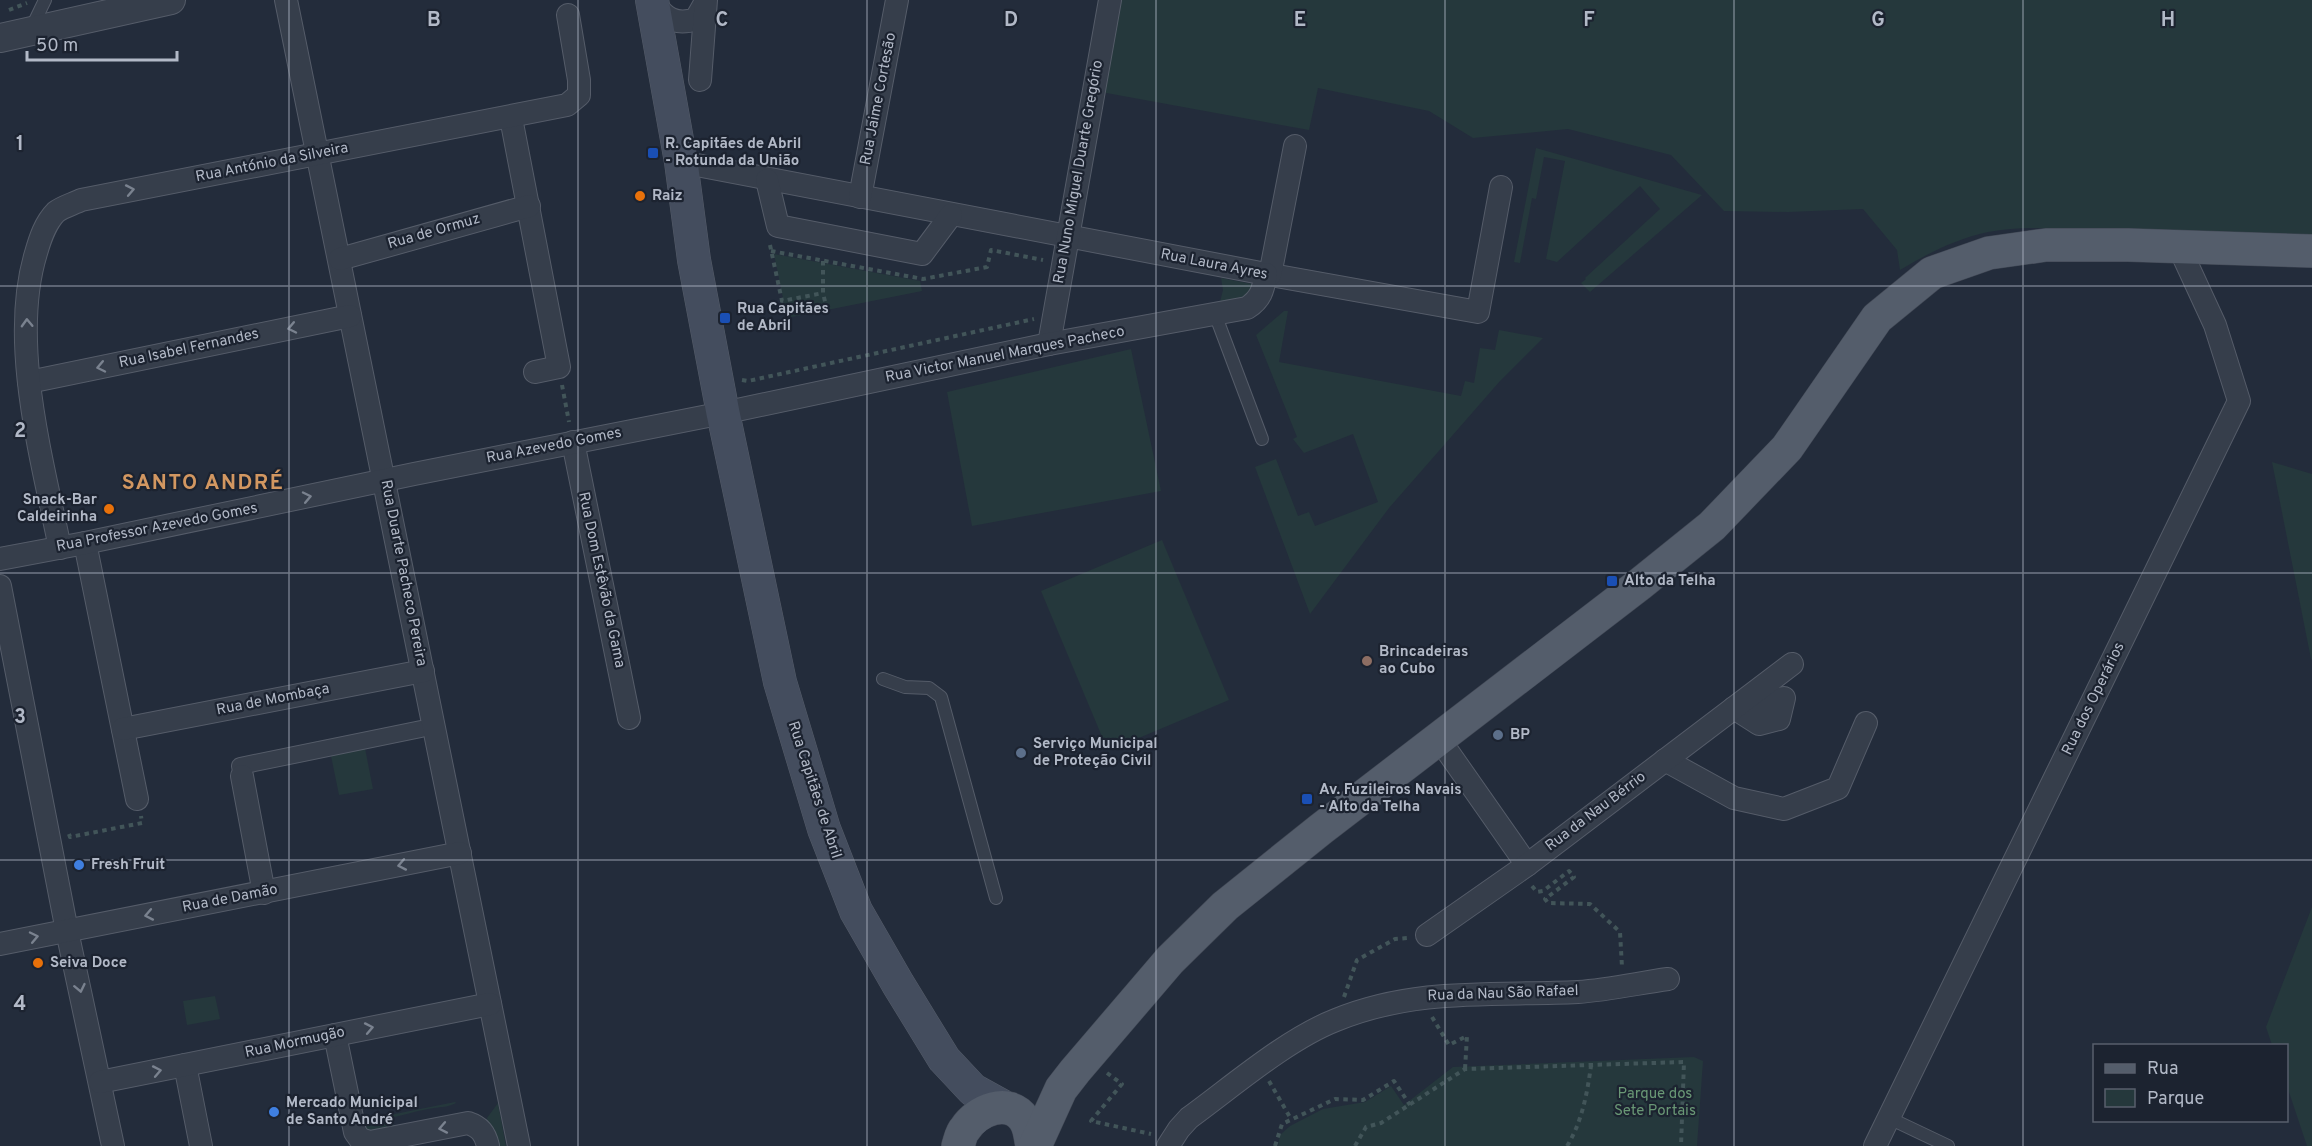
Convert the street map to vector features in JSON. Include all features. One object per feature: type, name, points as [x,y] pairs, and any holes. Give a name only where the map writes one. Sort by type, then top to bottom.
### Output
[{"type":"main road","name":"Rua Capitães de Abril","points":[[652,0],[681,162],[694,260],[723,413],[780,682],[824,829],[856,911],[944,1059],[973,1090],[1009,1108]]},
{"type":"main road","points":[[1033,1146],[1061,1089],[1104,1035],[1170,960],[1225,906],[1712,526],[1787,448],[1877,318],[1932,273],[1989,253],[2046,245],[2312,251]]},
{"type":"main road","points":[[944,1059],[958,1099],[961,1138]]},
{"type":"main road","points":[[961,1138],[973,1119],[987,1111],[1009,1108],[1061,1089]]},
{"type":"main road","points":[[1009,1108],[1025,1119],[1033,1146]]},
{"type":"street","points":[[0,38],[171,0]]},
{"type":"street","name":"Rua Duarte Pacheco Pereira","points":[[286,0],[519,1146]]},
{"type":"street","points":[[652,0],[668,19],[680,23],[696,19],[705,2]]},
{"type":"street","name":"Rua Jaime Cortesão","points":[[860,197],[897,0]]},
{"type":"street","name":"Rua Nuno Miguel Duarte Gregório","points":[[1049,344],[1066,237],[1110,0]]},
{"type":"street","points":[[700,80],[705,2]]},
{"type":"street","name":"Rua António da Silveira","points":[[60,548],[35,424],[29,382],[26,312],[31,267],[41,234],[57,211],[81,200],[511,118],[567,105],[579,95],[579,80],[568,15]]},
{"type":"street","points":[[511,118],[559,367],[535,372]]},
{"type":"street","points":[[1268,275],[1295,146]]},
{"type":"street","name":"Rua Laura Ayres","points":[[681,162],[1066,237],[1478,312],[1501,187]]},
{"type":"street","points":[[767,180],[778,226],[921,254],[951,215]]},
{"type":"street","name":"Rua de Ormuz","points":[[340,259],[529,206]]},
{"type":"street","name":"Rua dos Operários","points":[[1875,1146],[2240,401],[2214,325],[2179,247]]},
{"type":"street","name":"Rua Victor Manuel Marques Pacheco","points":[[723,413],[1049,344],[1247,308],[1262,294],[1268,275]]},
{"type":"street","name":"Rua Isabel Fernandes","points":[[29,382],[350,316]]},
{"type":"street","name":"Rua Azevedo Gomes","points":[[385,481],[723,413]]},
{"type":"street","name":"Rua Dom Estêvão da Gama","points":[[573,442],[629,718]]},
{"type":"street","name":"Rua Professor Azevedo Gomes","points":[[0,559],[385,481]]},
{"type":"street","points":[[85,543],[137,799]]},
{"type":"street","points":[[0,586],[67,930],[113,1146]]},
{"type":"street","name":"Rua da Nau Bérrio","points":[[1427,935],[1523,868],[1792,664]]},
{"type":"street","name":"Rua de Mombaça","points":[[123,729],[423,671]]},
{"type":"street","points":[[1665,760],[1734,798],[1784,809],[1838,788],[1866,723]]},
{"type":"street","points":[[264,893],[240,766],[421,729]]},
{"type":"street","points":[[1439,739],[1523,868]]},
{"type":"street","name":"Rua de Damão","points":[[0,944],[460,853]]},
{"type":"street","name":"Rua da Nau São Rafael","points":[[1170,1142],[1189,1118],[1260,1066],[1335,1020],[1381,1005],[1420,997],[1581,992],[1668,978]]},
{"type":"street","name":"Rua Mormugão","points":[[100,1082],[490,1004]]},
{"type":"street","points":[[335,1035],[354,1132],[360,1139],[370,1142],[468,1123],[479,1127],[488,1146]]},
{"type":"street","points":[[185,1065],[201,1146]]},
{"type":"lane","points":[[31,30],[45,0]]},
{"type":"lane","points":[[1215,314],[1262,439]]},
{"type":"lane","points":[[883,679],[905,687],[929,688],[941,697],[996,898]]},
{"type":"lane","points":[[1889,1118],[1948,1146]]},
{"type":"path","points":[[0,14],[34,0]]},
{"type":"path","points":[[770,243],[782,301],[823,293]]},
{"type":"path","points":[[771,252],[923,279],[987,267],[991,250],[1047,261]]},
{"type":"path","points":[[823,261],[823,293],[827,310]]},
{"type":"path","points":[[738,375],[741,380],[748,381],[1036,319]]},
{"type":"path","points":[[559,367],[573,442]]},
{"type":"path","points":[[68,826],[70,837],[142,823],[137,799]]},
{"type":"path","points":[[1523,868],[1537,892],[1543,891],[1569,871],[1574,877],[1545,899],[1548,903],[1590,904],[1620,932],[1623,985]]},
{"type":"path","points":[[1335,1020],[1357,960],[1395,939],[1427,935]]},
{"type":"path","points":[[1420,997],[1449,1045],[1467,1036],[1465,1069]]},
{"type":"path","points":[[1355,1146],[1366,1127],[1381,1123],[1465,1069],[1684,1062],[1681,1146]]},
{"type":"path","points":[[1260,1066],[1291,1119]]},
{"type":"path","points":[[1567,1146],[1575,1133],[1584,1105],[1591,1066]]},
{"type":"path","points":[[1106,1072],[1122,1084],[1091,1121],[1170,1142]]},
{"type":"path","points":[[1275,1146],[1282,1124],[1291,1119],[1335,1099],[1363,1100],[1394,1081],[1410,1105]]},
{"type":"green space","points":[[1119,0],[2312,0],[2312,239],[2018,228],[1965,238],[1932,252],[1900,270],[1897,250],[1863,209],[1788,212],[1724,211],[1671,155],[1568,129],[1473,138],[1429,111],[1318,88],[1309,130],[1101,92]]},
{"type":"green space","points":[[1536,148],[1702,195],[1590,292],[1581,283],[1585,278],[1660,209],[1640,186],[1557,262],[1546,259],[1565,161],[1544,157],[1536,199],[1532,198],[1520,263],[1514,262]]},
{"type":"green space","points":[[774,254],[920,281],[922,291],[787,318]]},
{"type":"green space","points":[[1221,278],[1252,284],[1254,287],[1248,299],[1219,306],[1223,290]]},
{"type":"green space","points":[[1284,311],[1288,311],[1279,362],[1461,396],[1465,381],[1474,383],[1480,348],[1495,350],[1499,330],[1543,338],[1500,381],[1389,508],[1310,614],[1255,467],[1276,459],[1298,516],[1309,512],[1315,526],[1378,502],[1353,434],[1304,453],[1293,439],[1297,437],[1256,335]]},
{"type":"green space","points":[[1131,349],[1161,491],[972,526],[947,392]]},
{"type":"green space","points":[[2272,462],[2312,474],[2312,660],[2311,659]]},
{"type":"green space","points":[[1162,540],[1229,700],[1108,751],[1041,591]]},
{"type":"green space","points":[[364,743],[373,789],[339,795],[330,751]]},
{"type":"green space","points":[[2312,907],[2312,1146],[2307,1146],[2288,1089],[2288,1044],[2272,1044],[2266,1027]]},
{"type":"green space","points":[[215,996],[220,1019],[187,1025],[183,1001]]},
{"type":"green space","name":"Parque dos Sete Portais","points":[[1694,1057],[1703,1061],[1697,1146],[1278,1146],[1280,1135],[1290,1126],[1323,1109],[1365,1102],[1391,1086],[1404,1105],[1453,1067]]},
{"type":"green space","points":[[455,1102],[448,1106],[385,1119],[399,1128],[367,1133],[362,1124],[365,1120]]},
{"type":"green space","points":[[498,1103],[506,1146],[493,1146],[487,1118]]},
{"type":"place","name":"R. Capitães de Abril - Rotunda da União","points":[[653,153]]},
{"type":"place","name":"Raiz","points":[[640,196]]},
{"type":"place","name":"Rua Capitães de Abril","points":[[725,318]]},
{"type":"place","name":"Snack-Bar Caldeirinha","points":[[109,509]]},
{"type":"place","name":"Alto da Telha","points":[[1612,581]]},
{"type":"place","name":"Brincadeiras ao Cubo","points":[[1367,661]]},
{"type":"place","name":"BP","points":[[1498,735]]},
{"type":"place","name":"Serviço Municipal de Proteção Civil","points":[[1021,753]]},
{"type":"place","name":"Av. Fuzileiros Navais - Alto da Telha","points":[[1307,799]]},
{"type":"place","name":"Fresh Fruit","points":[[79,865]]},
{"type":"place","name":"Seiva Doce","points":[[38,963]]},
{"type":"place","name":"Mercado Municipal de Santo André","points":[[274,1112]]},
{"type":"district","name":"SANTO ANDRÉ","points":[[203,483]]}]
